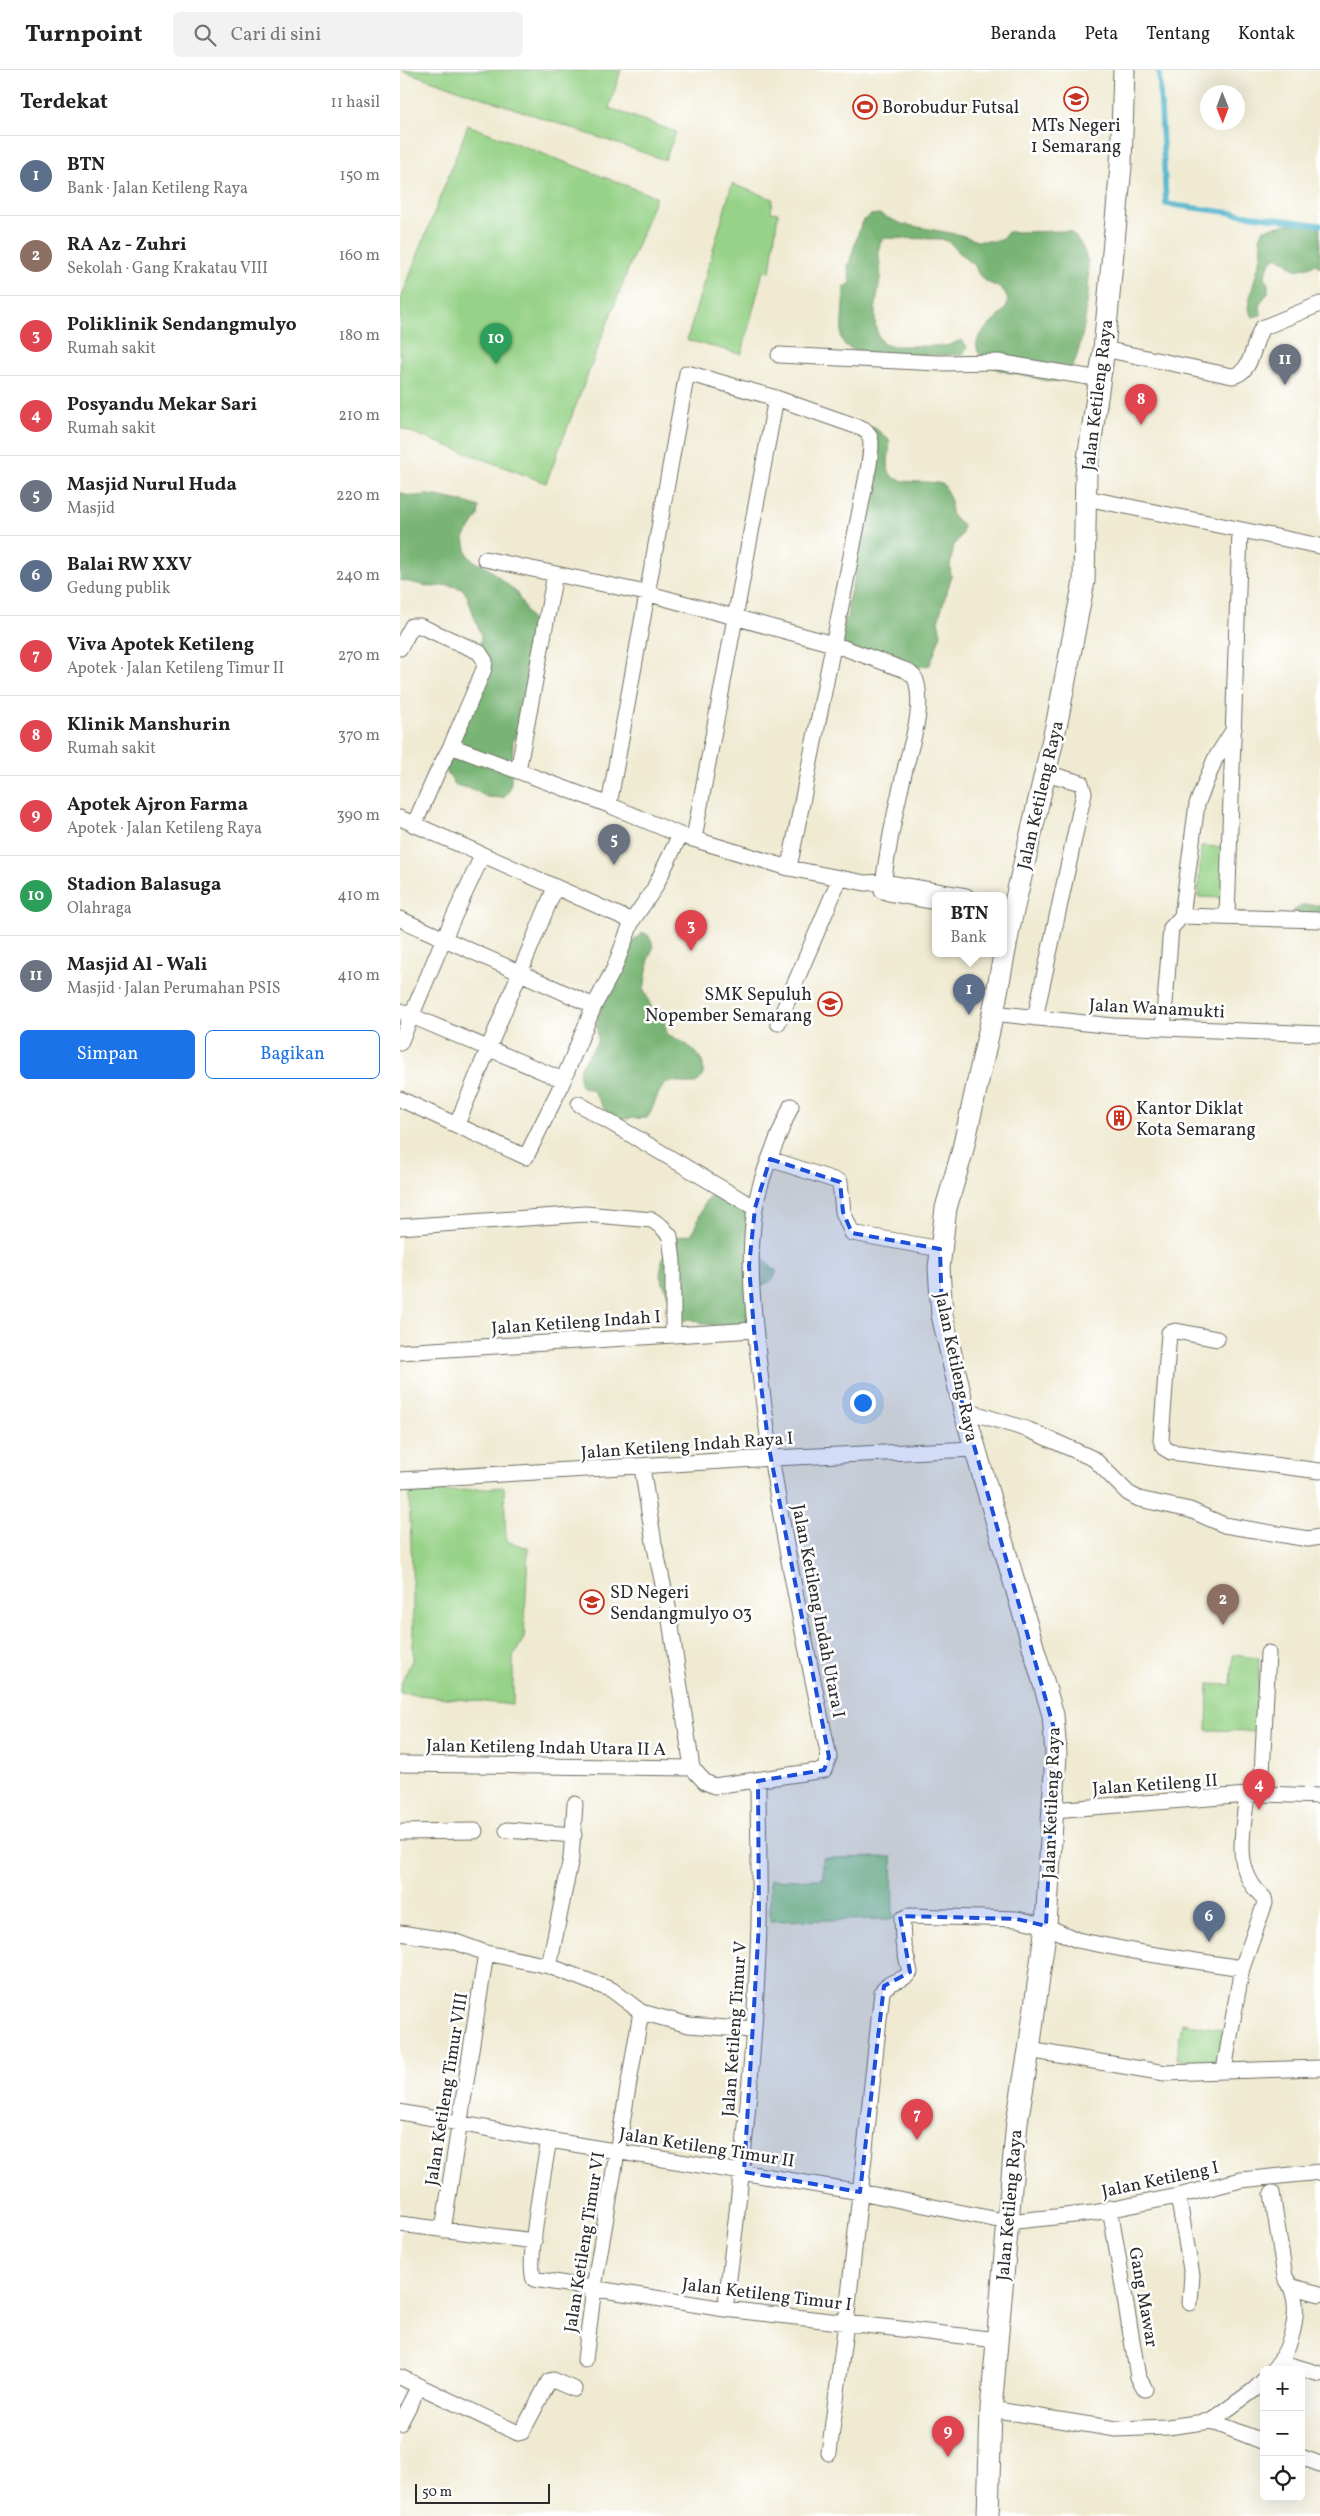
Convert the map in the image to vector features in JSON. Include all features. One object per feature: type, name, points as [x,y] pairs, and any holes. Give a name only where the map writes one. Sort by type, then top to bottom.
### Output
[{"type":"main road","name":"Jalan Ketileng Raya","points":[[1008,911],[1046,773],[1084,581],[1086,473],[1104,349],[1120,166],[1124,70]]},
{"type":"main road","name":"Jalan Ketileng Raya","points":[[988,2516],[991,2409],[1016,2122],[1029,2050],[1046,1926],[1056,1754],[1053,1715],[964,1410],[942,1315],[939,1283],[940,1249],[946,1208],[962,1153],[993,1013],[1001,957]]},
{"type":"street","points":[[1104,349],[1232,376],[1240,375],[1245,370],[1257,336],[1262,328],[1320,304]]},
{"type":"street","points":[[779,355],[938,362],[998,362],[1100,379]]},
{"type":"street","points":[[609,805],[687,374],[776,398],[864,429],[868,432],[871,442],[869,465],[789,868]]},
{"type":"street","points":[[400,1099],[526,1157],[563,1080],[594,1006],[614,969],[632,921],[687,836],[734,618],[776,398]]},
{"type":"street","points":[[1086,498],[1320,546]]},
{"type":"street","points":[[1227,916],[1235,727],[1240,531]]},
{"type":"street","points":[[485,559],[646,593],[833,644],[912,674],[917,684],[917,708],[883,887]]},
{"type":"street","points":[[518,771],[555,574]]},
{"type":"street","points":[[400,648],[412,626],[420,626],[479,652],[485,661],[484,670],[451,746],[405,823],[632,921]]},
{"type":"street","points":[[1163,1028],[1171,928],[1182,916],[1197,804],[1215,759],[1235,727]]},
{"type":"street","points":[[451,746],[687,836],[789,868],[883,887],[932,901]]},
{"type":"street","points":[[1035,1018],[1084,793],[1081,784],[1046,773]]},
{"type":"street","points":[[400,1043],[405,1014],[444,938],[482,856]]},
{"type":"street","points":[[778,1023],[840,878]]},
{"type":"street","points":[[883,887],[932,892]]},
{"type":"street","points":[[457,1124],[555,888]]},
{"type":"street","points":[[1182,916],[1320,920]]},
{"type":"street","points":[[400,919],[518,974],[594,1006]]},
{"type":"street","name":"Jalan Wanamukti","points":[[993,1013],[1113,1026],[1320,1034]]},
{"type":"street","points":[[405,1014],[563,1080]]},
{"type":"street","points":[[579,1104],[755,1208]]},
{"type":"street","points":[[772,1458],[754,1330],[749,1266],[755,1208],[770,1159],[791,1106]]},
{"type":"street","points":[[770,1159],[840,1182],[843,1212],[852,1233],[940,1249]]},
{"type":"street","points":[[400,1227],[585,1214],[652,1220],[670,1236],[673,1261],[673,1335]]},
{"type":"street","name":"Jalan Ketileng Indah I","points":[[400,1352],[754,1330]]},
{"type":"street","points":[[1217,1339],[1176,1331],[1169,1333],[1162,1446],[1167,1450],[1178,1453],[1320,1471]]},
{"type":"street","points":[[964,1410],[1029,1430],[1094,1459],[1128,1492],[1139,1499],[1190,1510],[1224,1525],[1308,1539],[1320,1537]]},
{"type":"street","name":"Jalan Ketileng Indah Raya I","points":[[400,1480],[642,1468],[772,1458],[975,1449]]},
{"type":"street","name":"Jalan Ketileng Indah Utara I","points":[[758,1781],[824,1770],[829,1757],[798,1611],[772,1458]]},
{"type":"street","points":[[642,1468],[654,1543],[668,1607],[692,1768],[705,1782],[714,1786],[758,1781]]},
{"type":"street","points":[[1224,2070],[1242,1968],[1265,1903],[1264,1898],[1254,1889],[1241,1859],[1254,1795],[1268,1653]]},
{"type":"street","name":"Jalan Ketileng Indah Utara II A","points":[[400,1764],[692,1768]]},
{"type":"street","name":"Jalan Ketileng Timur V","points":[[725,2309],[744,2172],[759,1924],[758,1781]]},
{"type":"street","name":"Jalan Ketileng II","points":[[1053,1810],[1254,1795],[1320,1796]]},
{"type":"street","points":[[549,1966],[569,1875],[574,1835],[575,1804]]},
{"type":"street","points":[[507,1830],[574,1835]]},
{"type":"street","points":[[400,1832],[475,1831]]},
{"type":"street","points":[[829,2453],[846,2323],[882,1992],[886,1986],[908,1976],[910,1972],[902,1943],[902,1919],[909,1916],[1017,1919],[1046,1926],[1077,1940],[1143,1953],[1242,1968]]},
{"type":"street","points":[[400,1933],[453,1941],[486,1953],[549,1966],[612,1990],[641,2012],[688,2025],[752,2030]]},
{"type":"street","name":"Jalan Ketileng Timur VIII","points":[[443,2230],[486,1953]]},
{"type":"street","name":"Jalan Ketileng Timur VI","points":[[585,2360],[594,2287],[641,2012]]},
{"type":"street","points":[[1029,2050],[1165,2074],[1224,2070],[1320,2068]]},
{"type":"street","name":"Jalan Ketileng Timur II","points":[[400,2112],[549,2140],[860,2192],[1008,2222]]},
{"type":"street","points":[[400,2224],[534,2241],[549,2140]]},
{"type":"street","name":"Jalan Ketileng I","points":[[1008,2222],[1093,2213],[1110,2208],[1178,2196],[1241,2180],[1320,2172]]},
{"type":"street","points":[[1272,2193],[1285,2277],[1293,2287],[1320,2294]]},
{"type":"street","points":[[1178,2196],[1192,2275],[1190,2303]]},
{"type":"street","name":"Gang Mawar","points":[[1110,2208],[1138,2377],[1145,2389]]},
{"type":"street","name":"Jalan Ketileng Timur I","points":[[534,2241],[532,2272],[534,2278],[725,2309],[997,2340]]},
{"type":"street","points":[[1276,2366],[1291,2340],[1294,2321],[1293,2287]]},
{"type":"street","points":[[1305,2371],[1320,2374]]},
{"type":"street","points":[[400,2377],[518,2433],[522,2432],[549,2381],[553,2380],[574,2389]]},
{"type":"street","points":[[1211,2422],[1260,2384]]},
{"type":"street","points":[[400,2423],[419,2386]]},
{"type":"street","points":[[991,2409],[1116,2429],[1168,2427],[1211,2422],[1260,2440]]},
{"type":"street","points":[[1305,2458],[1320,2464]]},
{"type":"highlighted area","points":[[770,1159],[840,1182],[843,1212],[852,1233],[940,1249],[942,1315],[964,1410],[1055,1732],[1046,1926],[1017,1919],[900,1916],[910,1972],[884,1986],[860,2192],[744,2172],[759,1924],[758,1781],[824,1770],[829,1757],[769,1448],[754,1330],[749,1266],[755,1208]]},
{"type":"green space","points":[[401,70],[621,70],[609,108],[676,132],[665,160]]},
{"type":"green space","points":[[468,125],[656,197],[546,483],[400,428],[400,301]]},
{"type":"green space","points":[[732,184],[773,199],[771,212],[778,213],[770,272],[763,271],[742,353],[740,354],[687,340]]},
{"type":"green space","points":[[879,214],[902,224],[961,235],[977,241],[995,241],[1003,238],[1008,232],[1069,231],[1073,234],[1080,242],[1084,252],[1089,277],[1084,327],[1080,345],[1070,372],[1059,381],[1046,381],[999,370],[990,365],[980,354],[977,345],[980,336],[986,328],[1007,306],[1007,297],[1003,290],[981,277],[974,264],[951,244],[942,239],[883,238],[879,248],[881,274],[875,312],[876,328],[883,344],[891,346],[946,346],[962,340],[967,347],[963,355],[860,354],[845,345],[841,338],[844,288],[851,283],[848,267],[860,227],[864,220],[871,215]]},
{"type":"green space","points":[[1306,221],[1320,226],[1320,268],[1316,264],[1297,269],[1277,257],[1270,262],[1264,277],[1268,284],[1268,293],[1260,303],[1261,315],[1252,317],[1248,309],[1249,301],[1262,253],[1260,237],[1264,229]]},
{"type":"green space","points":[[874,427],[889,440],[888,467],[892,476],[905,481],[930,482],[944,485],[951,501],[951,514],[963,525],[962,534],[954,545],[950,566],[951,578],[938,621],[941,634],[930,665],[913,668],[850,652],[839,635],[849,613],[847,605],[857,568],[854,565],[870,428]]},
{"type":"green space","points":[[400,492],[410,496],[438,496],[479,507],[478,516],[464,538],[467,554],[472,560],[488,568],[516,592],[533,623],[536,641],[522,718],[513,741],[511,783],[509,791],[503,798],[487,797],[472,789],[455,785],[446,771],[478,677],[481,635],[463,589],[448,585],[432,587],[400,580]]},
{"type":"green space","points":[[1201,846],[1225,847],[1222,898],[1198,897]]},
{"type":"green space","points":[[1304,905],[1320,905],[1320,928],[1308,927],[1294,919],[1294,910]]},
{"type":"green space","points":[[644,933],[648,935],[654,946],[649,957],[644,990],[652,1009],[664,1021],[667,1034],[686,1044],[697,1054],[701,1060],[703,1074],[702,1078],[696,1083],[669,1082],[666,1084],[660,1091],[647,1118],[616,1119],[605,1110],[593,1091],[581,1086],[579,1072],[595,1047],[598,1036],[597,1024],[599,1014],[615,973],[630,946],[637,937]]},
{"type":"green space","points":[[713,1192],[736,1200],[760,1225],[760,1256],[776,1270],[773,1280],[757,1288],[755,1313],[745,1323],[714,1326],[689,1319],[680,1322],[660,1276],[662,1262],[668,1246],[676,1237],[692,1234],[705,1202]]},
{"type":"green space","points":[[504,1487],[506,1541],[528,1548],[524,1638],[513,1657],[513,1705],[400,1693],[400,1686],[413,1658],[413,1594],[409,1494]]},
{"type":"green space","points":[[1233,1655],[1259,1658],[1259,1729],[1252,1731],[1207,1730],[1208,1684],[1231,1685]]},
{"type":"green space","points":[[892,1857],[893,1919],[770,1921],[770,1880],[823,1879],[823,1858]]},
{"type":"green space","points":[[1182,2023],[1227,2030],[1221,2067],[1176,2059]]},
{"type":"waterway","points":[[1159,70],[1166,204],[1320,225]]},
{"type":"place","name":"MTs Negeri 1 Semarang","points":[[1076,99]]},
{"type":"place","name":"Borobudur Futsal","points":[[865,107]]},
{"type":"place","name":"Stadion Balasuga","points":[[496,364]]},
{"type":"place","name":"Masjid Al - Wali","points":[[1285,385]]},
{"type":"place","name":"Klinik Manshurin","points":[[1141,425]]},
{"type":"place","name":"Masjid Nurul Huda","points":[[614,865]]},
{"type":"place","name":"Poliklinik Sendangmulyo","points":[[691,951]]},
{"type":"place","name":"SMK Sepuluh Nopember Semarang","points":[[830,1004]]},
{"type":"place","name":"BTN","points":[[969,1015]]},
{"type":"place","name":"Kantor Diklat Kota Semarang","points":[[1119,1118]]},
{"type":"place","name":"SD Negeri Sendangmulyo 03","points":[[592,1602]]},
{"type":"place","name":"RA Az - Zuhri","points":[[1223,1625]]},
{"type":"place","name":"Posyandu Mekar Sari","points":[[1259,1810]]},
{"type":"place","name":"Balai RW XXV","points":[[1209,1942]]},
{"type":"place","name":"Viva Apotek Ketileng","points":[[917,2140]]},
{"type":"place","name":"Apotek Ajron Farma","points":[[948,2457]]}]
